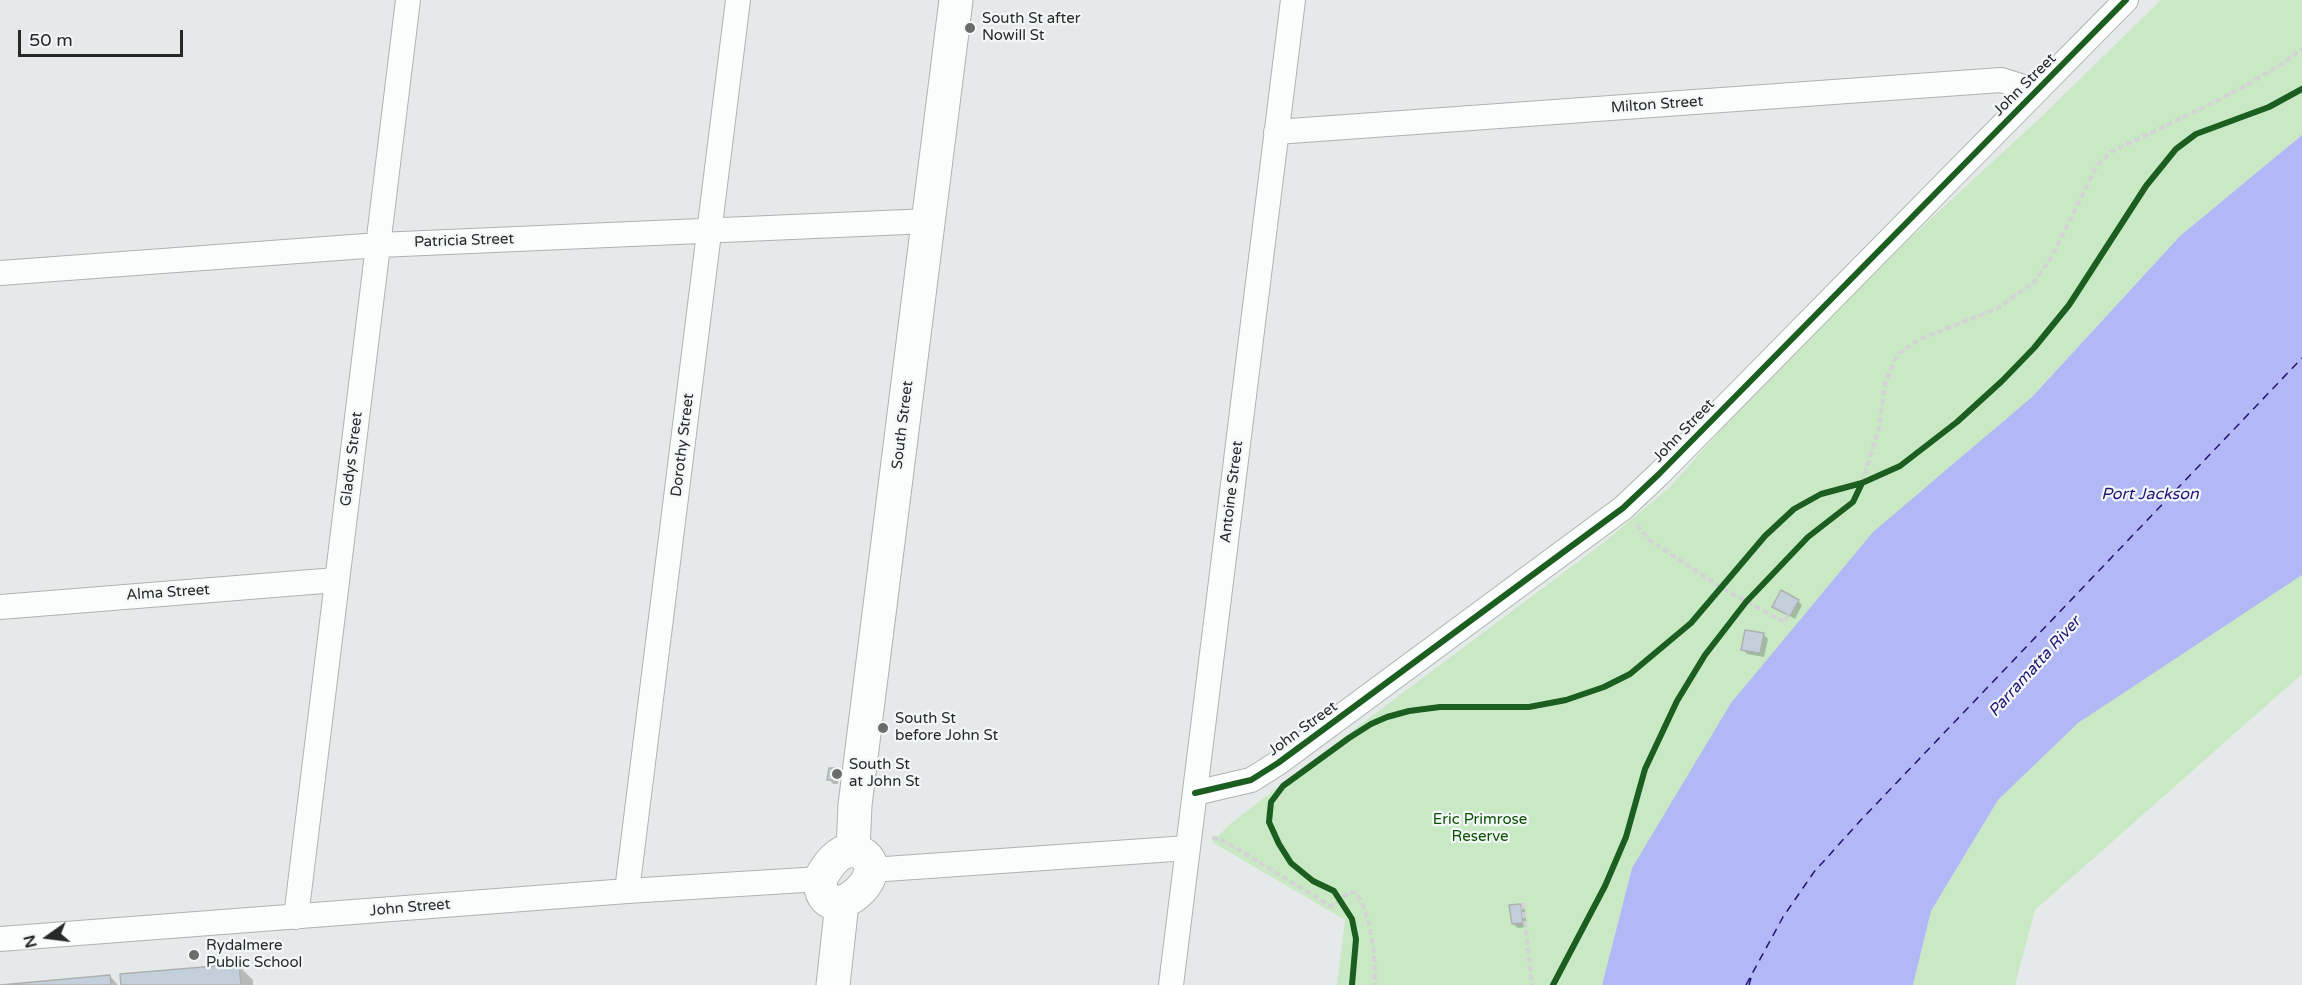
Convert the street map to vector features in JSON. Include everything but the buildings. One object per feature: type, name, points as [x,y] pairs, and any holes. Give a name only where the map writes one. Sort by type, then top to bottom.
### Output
[{"type":"street","name":"Gladys Street","points":[[296,917],[408,0]]},
{"type":"street","name":"Dorothy Street","points":[[627,891],[738,0]]},
{"type":"street","name":"South Street","points":[[862,860],[855,805],[956,0]]},
{"type":"street","name":"Antoine Street","points":[[1171,985],[1198,844],[1195,794],[1293,0]]},
{"type":"street","name":"John Street","points":[[1195,794],[1251,780],[1278,762],[1623,508],[2126,0]]},
{"type":"street","name":"Milton Street","points":[[1276,132],[2001,80],[2036,91]]},
{"type":"street","name":"Patricia Street","points":[[0,273],[379,245],[929,221]]},
{"type":"street","name":"Alma Street","points":[[0,607],[336,580]]},
{"type":"street","points":[[862,860],[866,884],[842,903],[834,903],[825,898],[820,888],[820,879],[836,856],[845,851],[862,860],[1198,844]]},
{"type":"street","name":"John Street","points":[[0,939],[627,891],[820,879]]},
{"type":"street","points":[[833,985],[842,903]]},
{"type":"path","points":[[1858,494],[1879,428],[1885,383],[1897,355],[1918,340],[1998,308],[2034,282],[2052,255],[2096,167],[2111,152],[2235,93],[2274,71],[2302,49]]},
{"type":"path","points":[[1854,485],[1870,480]]},
{"type":"path","points":[[1623,508],[1648,539],[1722,588],[1784,622],[1788,615]]},
{"type":"path","points":[[1714,597],[1729,579]]},
{"type":"path","points":[[1740,610],[1754,594]]},
{"type":"path","points":[[1198,844],[1221,839],[1331,906],[1349,892],[1356,893],[1362,901],[1373,954],[1375,985]]},
{"type":"path","points":[[1334,891],[1346,907]]},
{"type":"path","points":[[1523,903],[1532,985]]},
{"type":"green space","name":"Eric Primrose Reserve","points":[[2161,0],[2302,0],[2302,135],[2180,236],[2032,397],[1632,868],[1602,985],[1337,985],[1345,920],[1212,842],[1230,824],[1603,543],[1669,488],[1806,334],[2041,117]]},
{"type":"green space","points":[[2302,570],[2302,674],[2035,910],[2015,985],[1913,985],[1931,911],[1998,800],[2078,723]]},
{"type":"water","name":"Port Jackson","points":[[2302,135],[2302,575],[2078,723],[1998,800],[1931,911],[1913,985],[1602,985],[1632,868],[1731,703],[1873,532],[2032,397],[2180,236]]},
{"type":"ferry route","points":[[1746,985],[1783,917],[1814,872],[2302,358]]},
{"type":"ferry route","points":[[1749,985],[1751,978]]},
{"type":"cycle path","points":[[1195,793],[1251,780],[1278,763],[1623,508],[2126,0]]},
{"type":"cycle path","points":[[1352,985],[1356,939],[1352,919],[1334,891],[1313,881],[1291,863],[1269,822],[1271,802],[1283,786],[1349,738],[1387,717],[1409,711],[1440,707],[1529,707],[1566,700],[1604,687],[1630,674],[1691,623],[1765,536],[1794,509],[1821,494],[1862,483],[1900,466],[1957,422],[2002,381],[2034,348],[2069,305],[2146,186],[2176,149],[2196,134],[2269,107],[2302,89]]},
{"type":"cycle path","points":[[1553,985],[1605,886],[1626,837],[1645,769],[1677,701],[1705,655],[1746,602],[1808,537],[1853,502],[1862,483]]},
{"type":"place","name":"South St after Nowill St","points":[[970,28]]},
{"type":"place","name":"South St before John St","points":[[883,728]]},
{"type":"place","name":"South St at John St","points":[[837,774]]},
{"type":"place","name":"Rydalmere Public School","points":[[194,955]]},
{"type":"water label","name":"Parramatta River","points":[[2035,667]]}]
